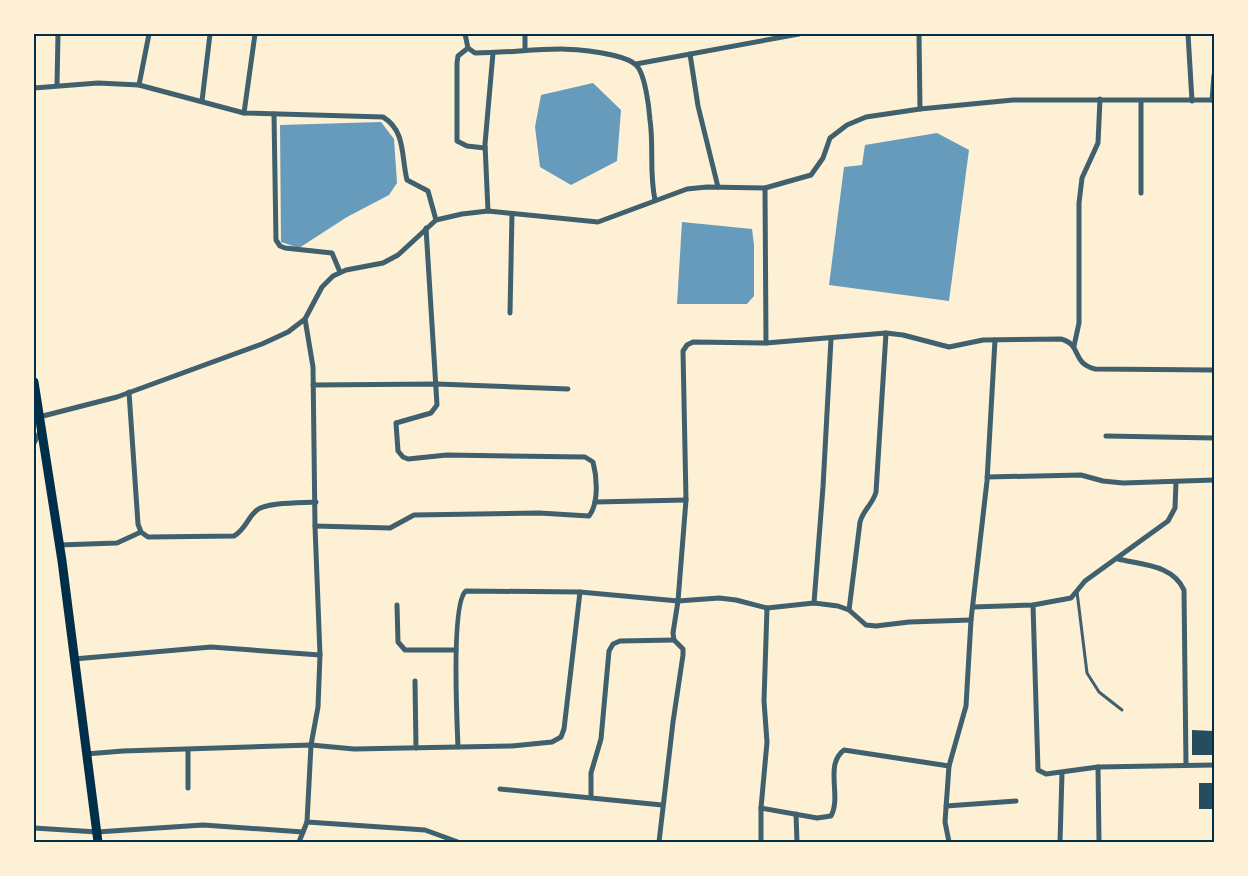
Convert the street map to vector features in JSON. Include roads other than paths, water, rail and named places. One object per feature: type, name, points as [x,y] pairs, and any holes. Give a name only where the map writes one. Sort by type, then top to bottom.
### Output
[{"type":"main road","points":[[34,382],[60,545],[98,842]]},
{"type":"street","points":[[57,85],[58,34]]},
{"type":"street","points":[[139,85],[149,34]]},
{"type":"street","points":[[202,101],[210,34]]},
{"type":"street","points":[[244,113],[255,34]]},
{"type":"street","points":[[465,34],[468,48],[475,53],[557,48],[588,49],[623,58],[636,64],[642,73],[651,120],[650,172],[655,200]]},
{"type":"street","points":[[525,34],[525,50]]},
{"type":"street","points":[[636,64],[799,34]]},
{"type":"street","points":[[919,34],[920,109]]},
{"type":"street","points":[[1188,34],[1192,101]]},
{"type":"street","points":[[468,48],[458,56],[457,63],[457,141],[467,146],[485,148]]},
{"type":"street","points":[[488,211],[485,148],[493,53]]},
{"type":"street","points":[[690,54],[698,106],[718,187]]},
{"type":"street","points":[[39,417],[129,392],[262,344],[288,332],[305,319],[322,287],[340,272],[383,263],[398,256],[436,220],[488,211],[598,222],[687,189],[718,187],[765,188],[811,175],[823,158],[830,138],[847,125],[866,117],[920,109],[1013,100],[1213,100],[1214,75]]},
{"type":"street","points":[[34,88],[57,85],[139,85],[244,113],[367,115],[383,117],[393,123],[399,134],[408,180],[428,191],[436,220]]},
{"type":"street","points":[[1100,99],[1098,143],[1082,178],[1079,203],[1079,323],[1074,346],[1078,359],[1086,367],[1095,369],[1214,370]]},
{"type":"street","points":[[1141,101],[1141,193]]},
{"type":"street","points":[[274,114],[276,240],[284,248],[332,253],[340,272]]},
{"type":"street","points":[[765,188],[766,343]]},
{"type":"street","points":[[510,313],[512,214]]},
{"type":"street","points":[[314,526],[390,528],[398,525],[408,516],[422,514],[539,513],[580,517],[589,516],[594,510],[596,472],[593,462],[585,457],[457,455],[403,458],[398,451],[396,422],[431,413],[436,409],[437,384],[429,300],[426,228]]},
{"type":"street","points":[[299,842],[307,822],[311,746],[318,707],[320,655],[314,526],[316,502],[313,368],[305,319]]},
{"type":"street","points":[[659,842],[662,805],[683,655],[682,649],[674,640],[673,633],[678,601],[686,500],[683,351],[687,345],[693,342],[766,343],[886,333],[903,335],[949,347],[983,340],[1061,340],[1070,342],[1074,346]]},
{"type":"street","points":[[849,610],[860,522],[872,504],[876,492],[886,333]]},
{"type":"street","points":[[814,603],[823,487],[831,339]]},
{"type":"street","points":[[949,842],[945,822],[949,766],[966,706],[971,620],[987,477],[995,340]]},
{"type":"street","points":[[313,385],[437,384],[568,388]]},
{"type":"street","points":[[129,392],[138,524],[141,532],[148,537],[234,536],[243,530],[258,509],[266,506],[316,502]]},
{"type":"street","points":[[34,443],[41,430]]},
{"type":"street","points":[[1106,436],[1214,438]]},
{"type":"street","points":[[987,477],[1081,475],[1104,481],[1123,483],[1214,480]]},
{"type":"street","points":[[973,607],[1033,605],[1063,601],[1077,592],[1085,581],[1118,559],[1168,521],[1175,508],[1176,482]]},
{"type":"street","points":[[595,502],[686,500]]},
{"type":"street","points":[[60,545],[117,543],[141,532]]},
{"type":"street","points":[[1118,559],[1170,572],[1180,580],[1184,590],[1186,765]]},
{"type":"street","points":[[458,747],[456,650],[459,603],[461,594],[466,591],[580,592],[678,601],[736,600],[767,608],[814,603],[838,606],[849,610],[866,625],[876,626],[908,622],[971,620]]},
{"type":"street","points":[[86,754],[123,751],[311,746],[354,750],[512,746],[552,742],[561,737],[564,729],[580,592]]},
{"type":"street","points":[[398,605],[398,642],[400,647],[404,650],[456,650]]},
{"type":"street","points":[[1033,605],[1037,702],[1036,764],[1038,770],[1046,774],[1098,766],[1214,765]]},
{"type":"street","points":[[761,842],[761,808],[767,742],[764,702],[767,608]]},
{"type":"street","points":[[591,797],[591,773],[601,739],[609,651],[613,644],[620,641],[674,640]]},
{"type":"street","points":[[74,659],[211,647],[320,655]]},
{"type":"street","points":[[415,681],[416,748]]},
{"type":"street","points":[[188,750],[188,788]]},
{"type":"street","points":[[761,808],[817,818],[831,816],[834,804],[834,765],[838,754],[844,750],[949,766]]},
{"type":"street","points":[[1098,766],[1099,842]]},
{"type":"street","points":[[1060,842],[1062,773]]},
{"type":"street","points":[[500,789],[662,805]]},
{"type":"street","points":[[946,806],[1016,801]]},
{"type":"street","points":[[796,814],[797,842]]},
{"type":"street","points":[[307,822],[425,830],[458,842]]},
{"type":"street","points":[[34,828],[97,832],[203,825],[303,832]]},
{"type":"lane","points":[[1077,592],[1087,673],[1099,692],[1122,710]]},
{"type":"water","points":[[593,83],[621,110],[617,161],[571,185],[540,167],[535,127],[541,95]]},
{"type":"water","points":[[381,122],[394,139],[397,183],[389,195],[347,217],[299,248],[281,242],[280,125]]},
{"type":"water","points":[[937,133],[969,150],[949,301],[829,285],[844,167],[862,165],[865,145]]},
{"type":"water","points":[[682,222],[752,229],[754,245],[754,296],[747,304],[677,304]]}]
